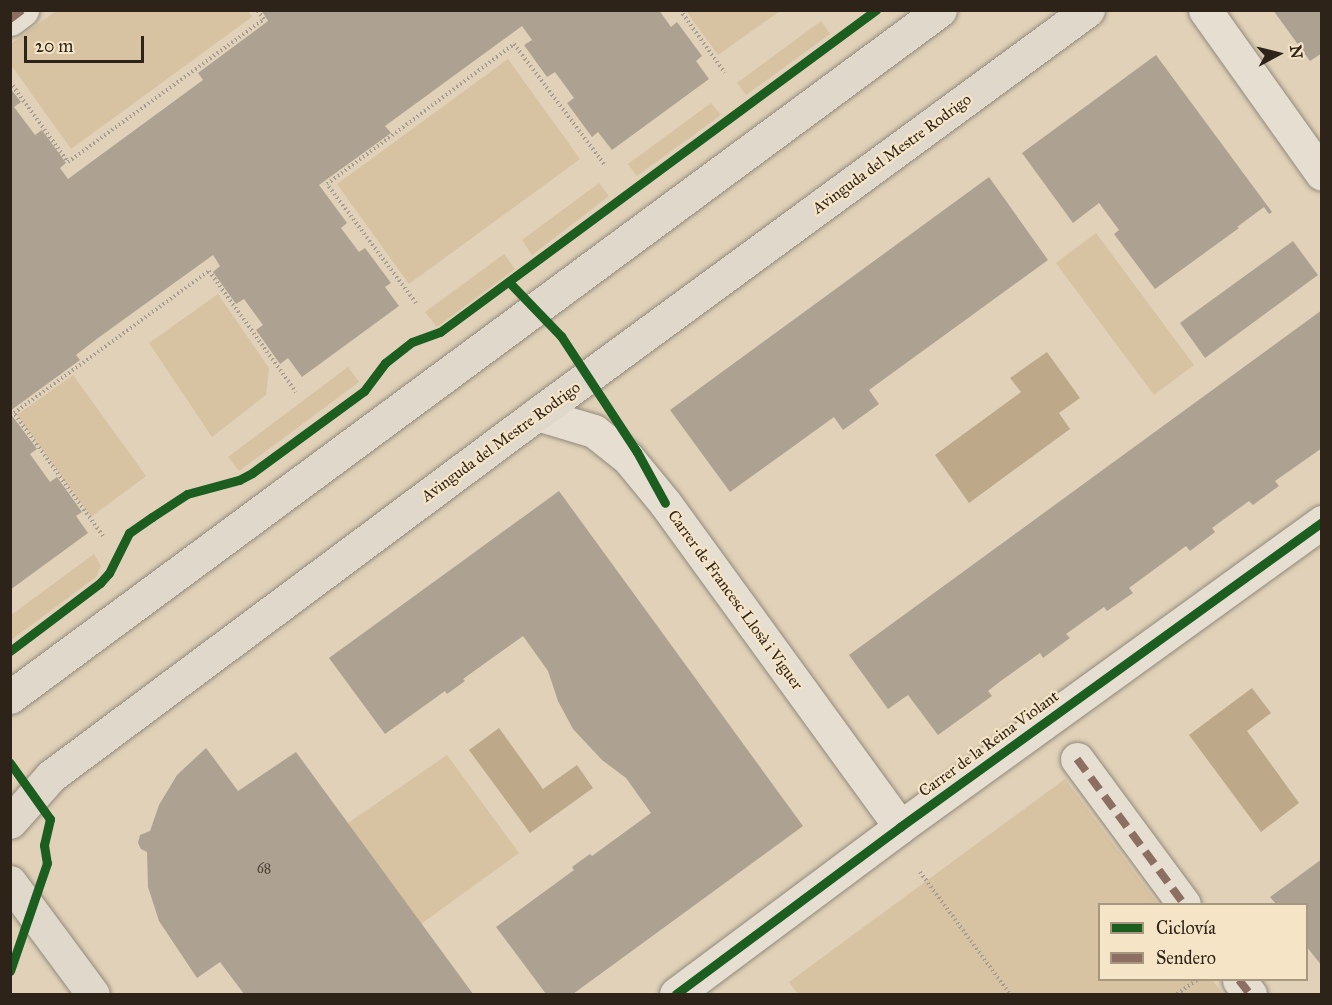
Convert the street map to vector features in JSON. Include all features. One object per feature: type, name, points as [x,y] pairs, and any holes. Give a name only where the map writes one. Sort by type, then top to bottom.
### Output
[{"type":"main road","points":[[10,697],[940,10]]},
{"type":"main road","name":"Avinguda del Mestre Rodrigo","points":[[10,822],[51,776],[537,414],[1088,10]]},
{"type":"main road","points":[[10,882],[93,994]]},
{"type":"street","points":[[10,19],[22,10]]},
{"type":"street","points":[[1204,10],[1322,174]]},
{"type":"street","name":"Carrer de Francesc Llosà i Viguer","points":[[537,414],[594,431],[628,458],[665,503],[900,827]]},
{"type":"street","name":"Carrer de la Reina Violant","points":[[676,994],[709,985],[900,827],[1322,522]]},
{"type":"street","points":[[1077,759],[1183,903]]},
{"type":"street","points":[[1240,981],[1250,994]]},
{"type":"path","points":[[10,82],[68,162],[264,19],[257,10]]},
{"type":"path","points":[[680,10],[725,73]]},
{"type":"path","points":[[416,303],[327,184],[514,44],[604,164]]},
{"type":"path","points":[[103,536],[14,413],[209,270],[296,392]]},
{"type":"path","points":[[920,872],[1010,994]]},
{"type":"path","points":[[1177,994],[1196,981]]},
{"type":"shaded area","points":[[56,11],[248,11],[252,17],[71,149],[11,65],[11,44]]},
{"type":"shaded area","points":[[686,11],[780,11],[718,55]]},
{"type":"shaded area","points":[[821,21],[830,34],[746,95],[737,83]]},
{"type":"shaded area","points":[[508,59],[580,159],[409,284],[337,184]]},
{"type":"shaded area","points":[[711,103],[721,115],[637,176],[628,164]]},
{"type":"shaded area","points":[[599,183],[609,196],[532,255],[522,240]]},
{"type":"shaded area","points":[[1096,233],[1194,365],[1154,395],[1056,263]]},
{"type":"shaded area","points":[[504,254],[515,269],[437,327],[425,312]]},
{"type":"shaded area","points":[[218,294],[269,368],[266,395],[212,437],[149,343]]},
{"type":"shaded area","points":[[1047,352],[1080,398],[1059,413],[1070,429],[969,503],[935,455],[1021,392],[1010,378]]},
{"type":"shaded area","points":[[348,367],[359,382],[239,471],[228,457]]},
{"type":"shaded area","points":[[73,375],[146,476],[91,517],[17,415]]},
{"type":"shaded area","points":[[94,554],[101,566],[96,577],[11,640],[11,615]]},
{"type":"shaded area","points":[[1252,688],[1271,713],[1247,731],[1299,803],[1261,832],[1189,735]]},
{"type":"shaded area","points":[[499,728],[543,789],[577,765],[593,788],[530,833],[469,750]]},
{"type":"shaded area","points":[[447,755],[519,853],[421,924],[348,823]]},
{"type":"shaded area","points":[[1065,779],[1157,903],[1098,903],[1098,981],[1213,981],[1223,994],[798,994],[789,982]]},
{"type":"building","points":[[261,10],[659,10],[671,27],[677,22],[702,56],[696,61],[709,79],[612,150],[598,132],[592,137],[567,103],[574,98],[555,72],[547,77],[524,45],[532,40],[522,26],[385,126],[391,133],[319,185],[347,223],[341,228],[359,252],[365,248],[391,283],[385,287],[399,306],[302,377],[288,358],[280,364],[256,330],[263,325],[244,299],[236,304],[213,272],[220,266],[213,255],[98,338],[76,355],[80,360],[10,411],[10,88],[21,102],[14,107],[35,135],[42,130],[66,163],[60,168],[68,179],[203,80],[198,73],[268,21]]},
{"type":"building","points":[[1273,10],[1322,10],[1322,53],[1310,61]]},
{"type":"building","points":[[1156,55],[1272,212],[1269,214],[1264,207],[1155,289],[1114,234],[1119,230],[1099,203],[1073,223],[1022,153]]},
{"type":"building","points":[[989,177],[1048,260],[869,390],[879,404],[843,430],[834,417],[730,492],[670,410]]},
{"type":"building","points":[[1293,241],[1318,275],[1205,358],[1180,323]]},
{"type":"building","points":[[1322,310],[1322,448],[1275,481],[1279,486],[1253,505],[1249,501],[1212,528],[1215,532],[1190,551],[1186,546],[1129,588],[1133,593],[1107,611],[1104,607],[1066,634],[1070,638],[1043,658],[1040,653],[1002,680],[988,691],[992,696],[938,735],[908,695],[888,709],[849,655]]},
{"type":"building","points":[[10,413],[37,449],[30,454],[50,482],[57,477],[82,512],[76,516],[88,533],[10,590]]},
{"type":"building","points":[[559,491],[803,826],[573,994],[546,994],[496,927],[574,870],[572,867],[590,854],[592,856],[651,813],[626,778],[602,760],[573,729],[558,701],[548,671],[523,636],[463,679],[465,681],[447,694],[445,691],[385,734],[329,658]]},
{"type":"building","points":[[206,748],[238,791],[296,752],[473,994],[244,994],[220,962],[197,978],[159,921],[148,887],[147,852],[141,849],[138,843],[140,835],[150,831],[159,805],[177,775]]},
{"type":"building","points":[[1322,859],[1320,905],[1322,966],[1308,948],[1308,903],[1275,903],[1270,897]]},
{"type":"marked path","points":[[10,19],[22,10]]},
{"type":"marked path","points":[[1077,759],[1183,903]]},
{"type":"marked path","points":[[1240,981],[1250,994]]},
{"type":"cycle path","points":[[10,651],[100,583],[109,573],[129,533],[187,494],[239,480],[252,473],[364,391],[385,363],[412,342],[440,332],[876,10]]},
{"type":"cycle path","points":[[509,282],[561,336],[637,452],[665,503]]},
{"type":"cycle path","points":[[676,994],[900,827],[1322,522]]},
{"type":"cycle path","points":[[10,763],[50,819],[44,845],[47,863],[10,971]]}]
